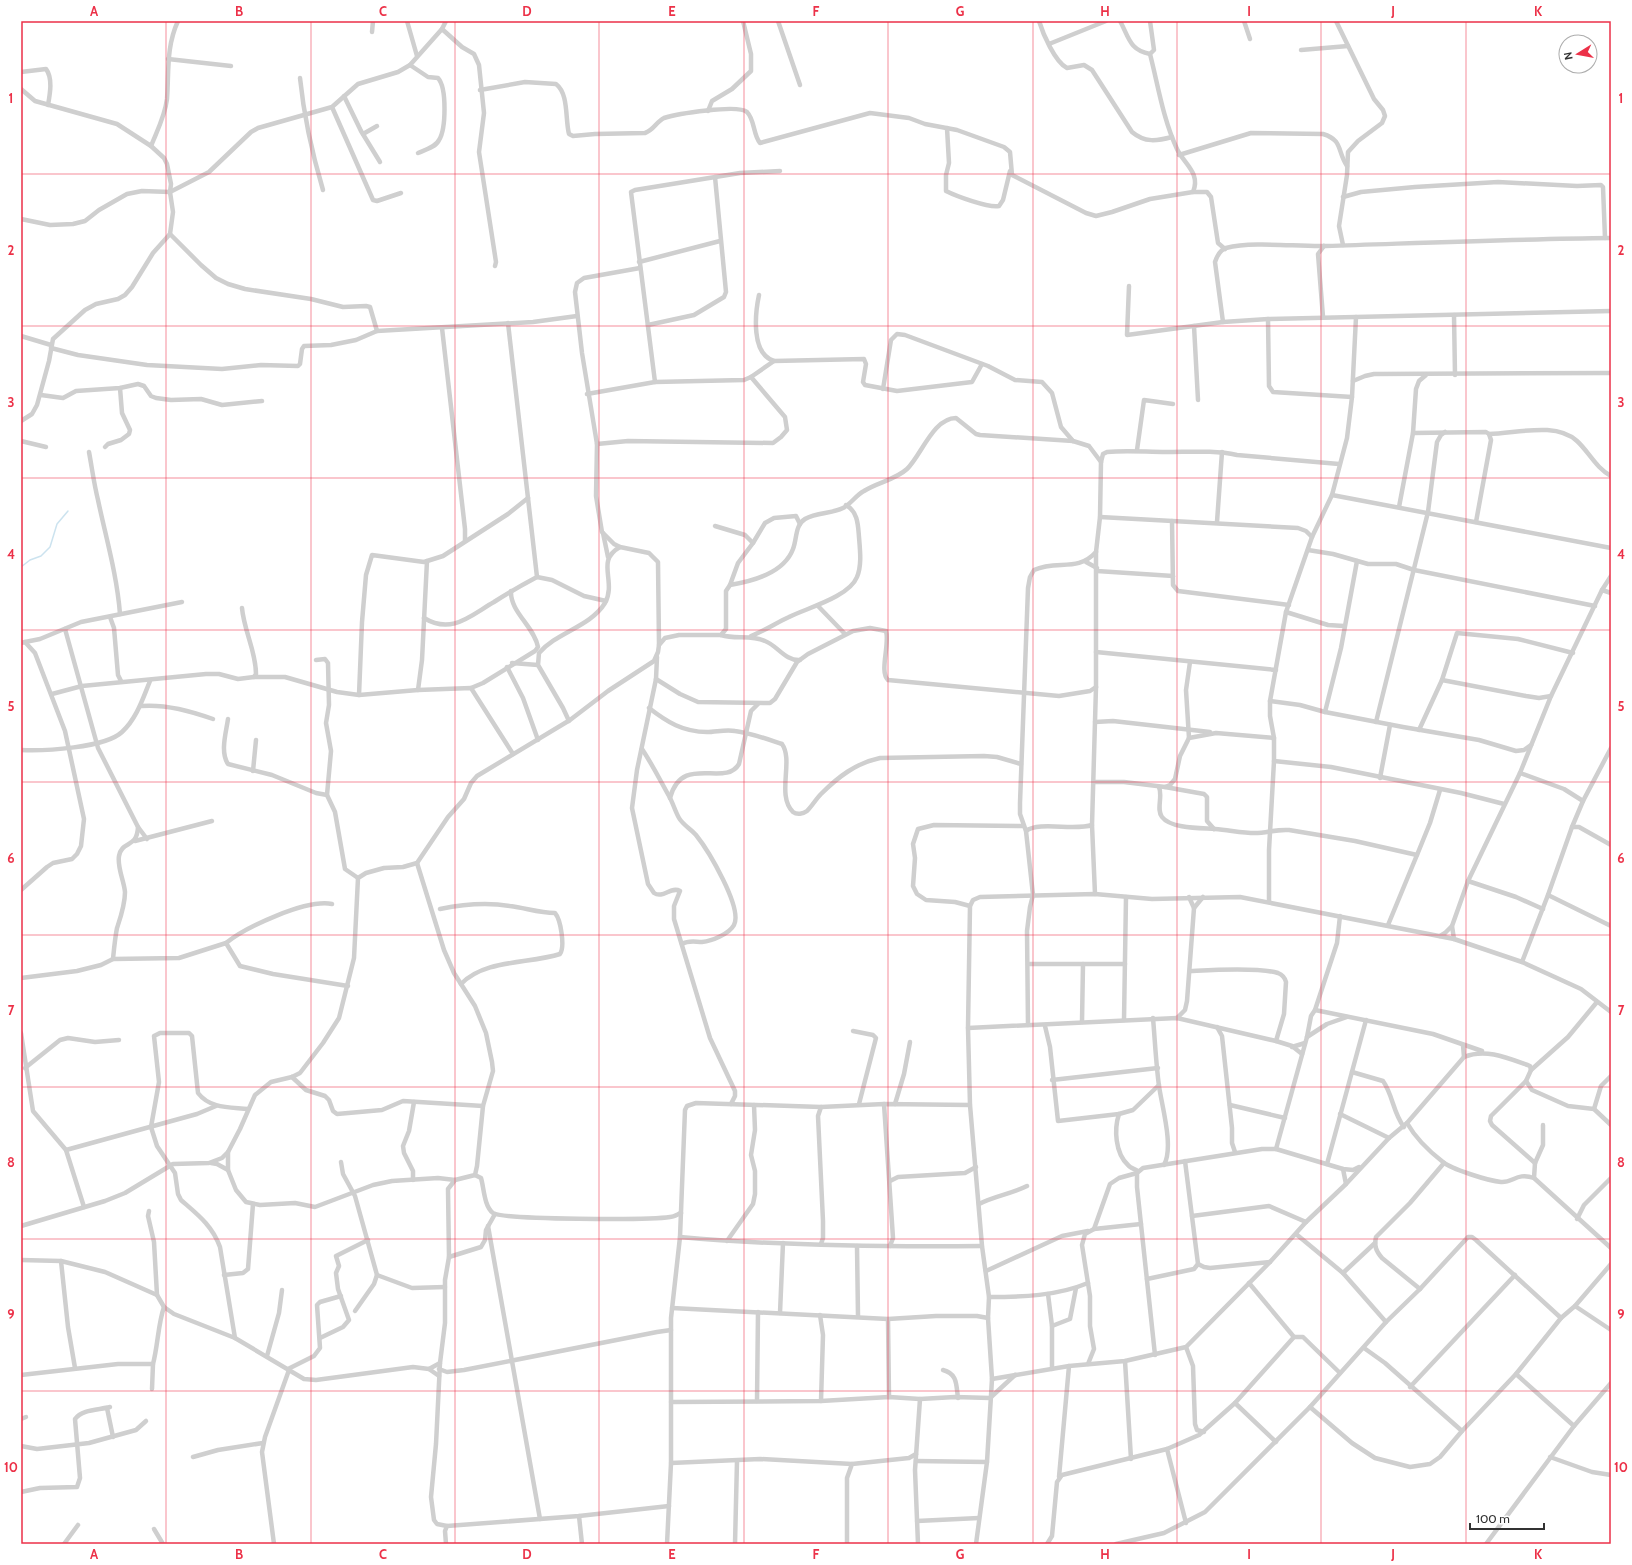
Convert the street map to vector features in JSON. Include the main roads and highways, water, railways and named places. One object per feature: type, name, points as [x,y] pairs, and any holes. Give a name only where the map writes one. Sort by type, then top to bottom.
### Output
[{"type":"waterway","points":[[21,567],[30,560],[41,556],[50,547],[57,524],[68,511]]}]
